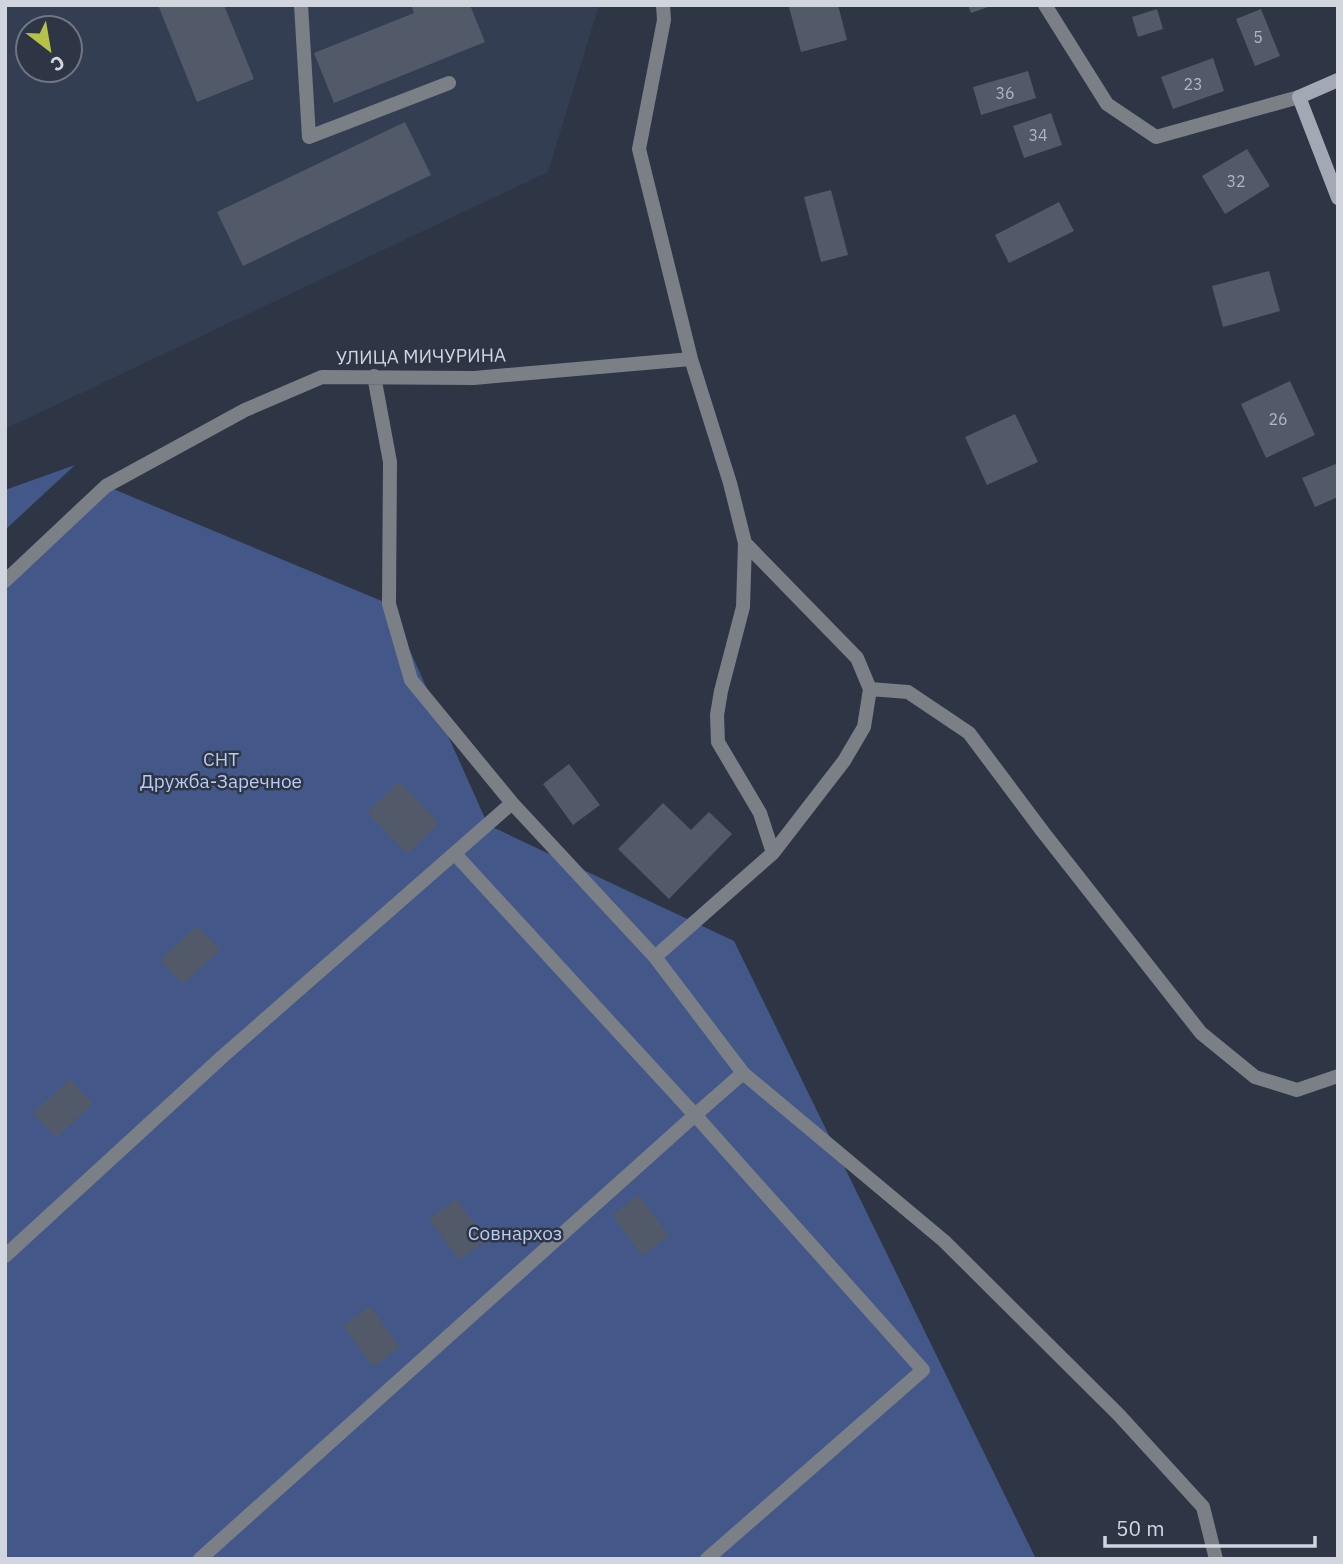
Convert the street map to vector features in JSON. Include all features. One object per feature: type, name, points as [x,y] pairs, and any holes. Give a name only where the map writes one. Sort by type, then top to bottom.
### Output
[{"type":"street","points":[[301,5],[309,137],[449,83]]},
{"type":"street","points":[[663,5],[664,20],[639,149],[691,359],[730,483],[745,543],[743,607],[721,691],[717,715],[718,742],[760,813],[773,853]]},
{"type":"street","points":[[1045,5],[1107,104],[1156,137],[1299,97],[1338,80]]},
{"type":"street","points":[[1299,97],[1338,198]]},
{"type":"street","name":"УЛИЦА МИЧУРИНА","points":[[5,581],[106,486],[246,410],[322,377],[474,378],[691,359]]},
{"type":"street","points":[[374,376],[390,462],[388,604],[411,680],[512,803],[654,957],[743,1073],[944,1241],[1119,1415],[1203,1507],[1217,1558]]},
{"type":"street","points":[[654,957],[773,853],[844,761],[864,727],[870,689],[858,658],[745,543]]},
{"type":"street","points":[[870,689],[908,692],[969,733],[1201,1033],[1255,1077],[1297,1090],[1338,1076]]},
{"type":"street","points":[[5,1256],[222,1057],[512,803]]},
{"type":"street","points":[[455,854],[695,1115],[923,1370],[707,1559]]},
{"type":"street","points":[[200,1559],[743,1073]]},
{"type":"shaded area","points":[[5,5],[599,5],[548,172],[5,429]]},
{"type":"green space","points":[[75,465],[5,530],[5,490]]},
{"type":"green space","name":"Совнархоз","points":[[106,486],[389,604],[488,825],[734,941],[1036,1559],[5,1559],[5,580]]},
{"type":"building","points":[[158,5],[224,5],[254,79],[197,102]]},
{"type":"building","points":[[411,5],[470,5],[485,42],[334,103],[314,53],[414,13]]},
{"type":"building","points":[[838,5],[847,40],[801,52],[789,7]]},
{"type":"building","points":[[968,5],[991,5],[991,6],[971,13]]},
{"type":"building","points":[[1157,9],[1163,29],[1138,37],[1132,17]]},
{"type":"building","points":[[1261,9],[1280,56],[1255,66],[1236,19]]},
{"type":"building","points":[[1213,58],[1224,91],[1173,109],[1161,77]]},
{"type":"building","points":[[1028,71],[1036,98],[981,115],[973,87]]},
{"type":"building","points":[[1051,113],[1062,145],[1024,158],[1013,126]]},
{"type":"building","points":[[405,122],[431,175],[243,266],[217,212]]},
{"type":"building","points":[[1247,149],[1270,186],[1225,214],[1202,176]]},
{"type":"building","points":[[831,190],[848,255],[821,262],[804,197]]},
{"type":"building","points":[[1059,202],[1074,231],[1009,263],[995,235]]},
{"type":"building","points":[[1269,271],[1280,311],[1223,327],[1212,286]]},
{"type":"building","points":[[1290,381],[1315,435],[1266,458],[1241,404]]},
{"type":"building","points":[[1015,414],[1038,462],[987,485],[965,437]]},
{"type":"building","points":[[1338,463],[1338,497],[1315,507],[1302,478]]},
{"type":"building","points":[[569,764],[600,805],[573,825],[543,784]]},
{"type":"building","points":[[399,781],[439,823],[407,854],[367,812]]},
{"type":"building","points":[[663,803],[691,830],[709,812],[732,834],[669,899],[618,849]]},
{"type":"building","points":[[197,926],[220,950],[183,984],[160,960]]},
{"type":"building","points":[[70,1079],[93,1104],[56,1138],[33,1113]]},
{"type":"building","points":[[639,1195],[669,1236],[642,1256],[612,1215]]},
{"type":"building","points":[[456,1199],[487,1240],[459,1260],[429,1219]]},
{"type":"building","points":[[370,1306],[400,1347],[373,1367],[343,1326]]},
{"type":"park label","name":"СНТ Дружба-Заречное","points":[[221,770]]}]
